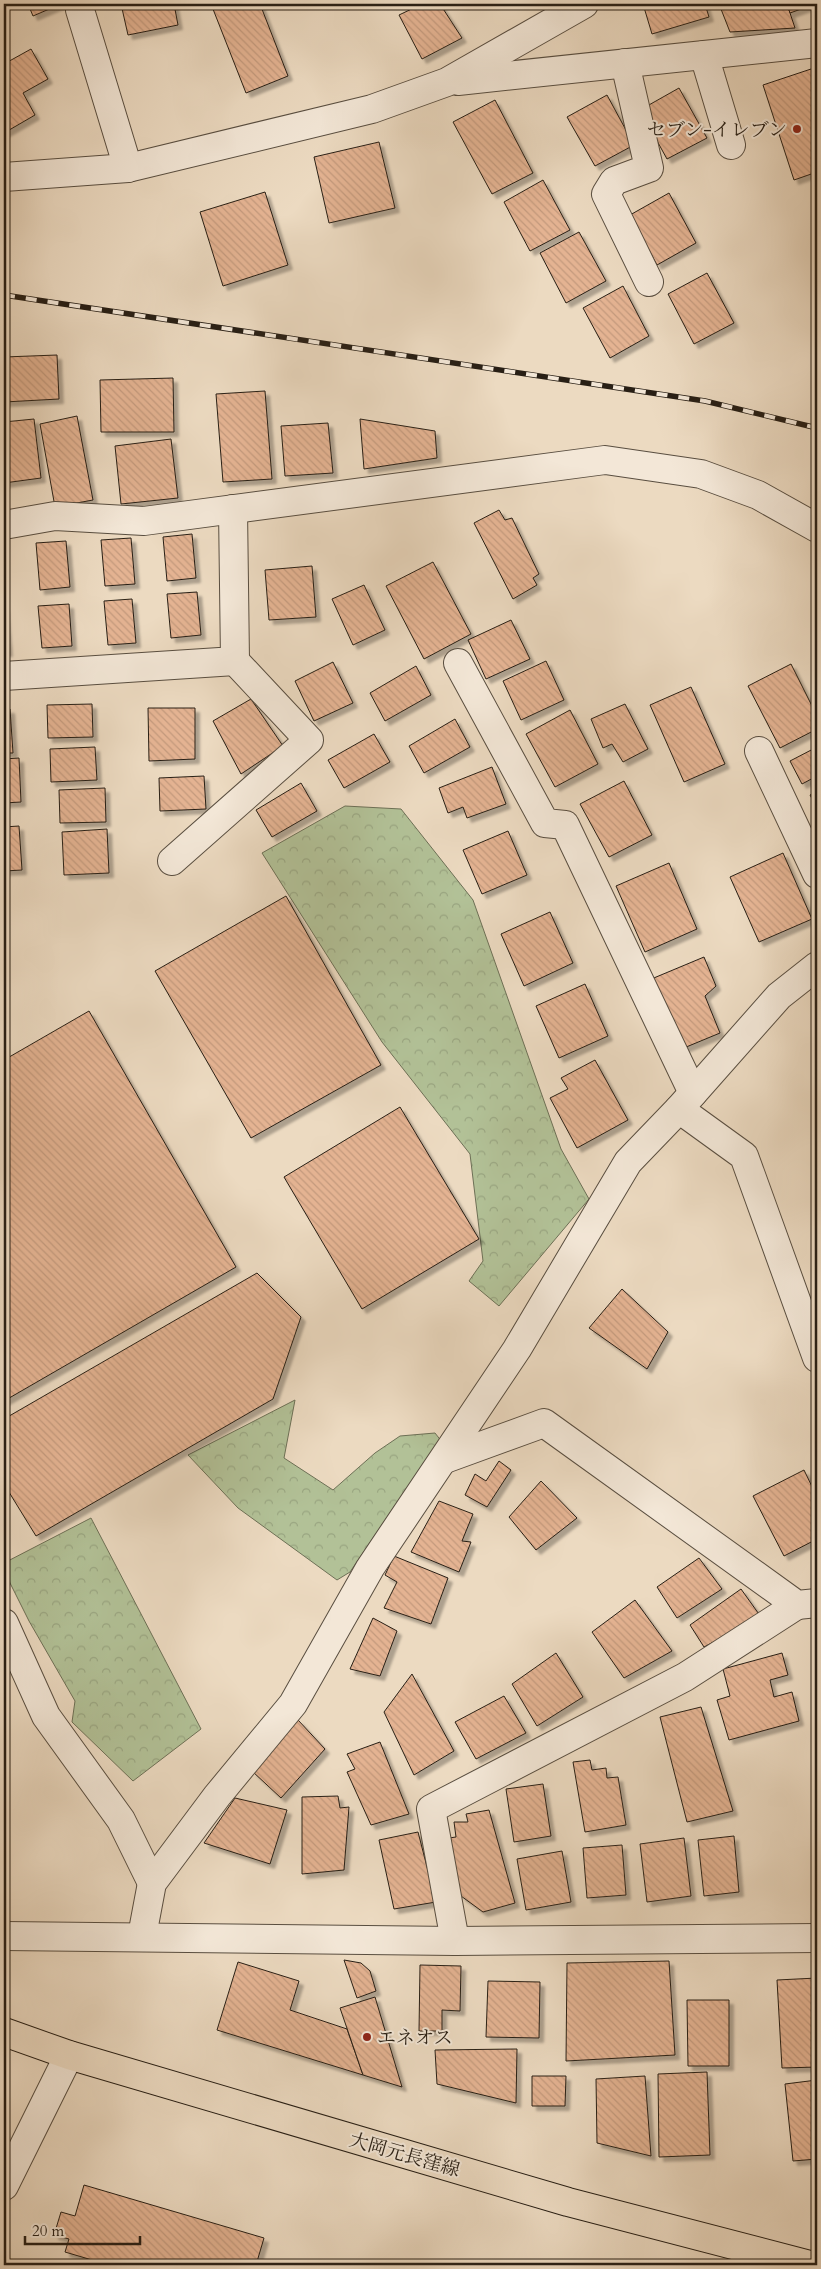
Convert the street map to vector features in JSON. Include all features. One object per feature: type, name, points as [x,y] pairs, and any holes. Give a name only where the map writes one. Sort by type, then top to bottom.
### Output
[{"type":"main road","name":"大岡元長窪線","points":[[4,2032],[69,2055],[568,2202],[810,2265]]},
{"type":"street","points":[[4,177],[128,168],[372,109],[447,82],[584,4]]},
{"type":"street","points":[[80,10],[128,168]]},
{"type":"street","points":[[447,82],[817,42]]},
{"type":"street","points":[[704,55],[731,145]]},
{"type":"street","points":[[625,63],[649,168],[614,181],[606,194],[649,282]]},
{"type":"street","points":[[4,524],[55,516],[144,522],[605,460],[701,474],[758,494],[817,528]]},
{"type":"street","points":[[172,861],[309,740],[235,661],[233,509]]},
{"type":"street","points":[[4,676],[235,661]]},
{"type":"street","points":[[458,662],[545,823],[565,825],[686,1101],[744,1156],[817,1358]]},
{"type":"street","points":[[759,751],[817,874]]},
{"type":"street","points":[[142,1936],[152,1883],[218,1796],[293,1704],[370,1568],[445,1459],[517,1349],[628,1162],[686,1101],[779,996],[817,966]]},
{"type":"street","points":[[445,1459],[544,1423],[807,1604],[685,1677],[431,1809],[455,1942]]},
{"type":"street","points":[[4,1623],[46,1716],[121,1820],[152,1883]]},
{"type":"street","points":[[4,1936],[142,1936],[455,1942],[817,1938]]},
{"type":"street","points":[[4,2186],[69,2055]]},
{"type":"green space","points":[[345,806],[401,809],[473,900],[561,1149],[589,1199],[499,1306],[469,1281],[483,1261],[470,1154],[382,1042],[262,853]]},
{"type":"green space","points":[[295,1400],[284,1458],[333,1490],[375,1453],[400,1436],[435,1433],[446,1447],[396,1504],[350,1572],[337,1580],[238,1508],[188,1455]]},
{"type":"green space","points":[[91,1518],[201,1729],[133,1781],[72,1722],[75,1701],[29,1621],[4,1571],[4,1563]]},
{"type":"building","points":[[28,4],[61,4],[33,16]]},
{"type":"building","points":[[121,4],[174,4],[178,25],[128,35]]},
{"type":"building","points":[[211,4],[260,4],[288,76],[246,93]]},
{"type":"building","points":[[422,4],[440,4],[462,38],[422,59],[399,15]]},
{"type":"building","points":[[643,4],[705,4],[709,17],[652,34]]},
{"type":"building","points":[[719,4],[787,4],[795,28],[730,32]]},
{"type":"building","points":[[787,4],[815,4],[790,13]]},
{"type":"building","points":[[31,49],[48,79],[23,93],[35,115],[4,133],[4,64]]},
{"type":"building","name":"セブン-イレブン","points":[[817,67],[817,172],[794,180],[763,85]]},
{"type":"building","points":[[679,88],[707,138],[667,159],[640,110]]},
{"type":"building","points":[[607,95],[634,145],[595,166],[567,117]]},
{"type":"building","points":[[495,100],[533,173],[492,194],[453,122]]},
{"type":"building","points":[[379,142],[395,208],[329,223],[314,157]]},
{"type":"building","points":[[543,180],[570,230],[530,251],[504,202]]},
{"type":"building","points":[[265,192],[288,265],[223,286],[200,212]]},
{"type":"building","points":[[669,193],[696,243],[657,265],[630,215]]},
{"type":"building","points":[[579,232],[606,281],[566,303],[540,253]]},
{"type":"building","points":[[707,273],[734,323],[694,344],[668,294]]},
{"type":"building","points":[[623,286],[649,336],[610,358],[583,308]]},
{"type":"building","points":[[57,355],[59,399],[4,402],[4,357]]},
{"type":"building","points":[[173,378],[174,432],[101,432],[100,380]]},
{"type":"building","points":[[265,391],[272,479],[223,482],[216,394]]},
{"type":"building","points":[[77,416],[93,500],[55,507],[40,424]]},
{"type":"building","points":[[34,419],[41,478],[4,483],[4,422]]},
{"type":"building","points":[[360,419],[435,431],[437,458],[364,469]]},
{"type":"building","points":[[328,423],[333,473],[285,476],[281,426]]},
{"type":"building","points":[[171,439],[178,498],[121,504],[115,446]]},
{"type":"building","points":[[499,510],[505,520],[512,518],[539,574],[533,578],[537,585],[513,599],[474,523]]},
{"type":"building","points":[[192,534],[196,578],[167,581],[163,537]]},
{"type":"building","points":[[131,538],[135,584],[105,586],[101,540]]},
{"type":"building","points":[[66,541],[70,587],[40,590],[36,543]]},
{"type":"building","points":[[433,562],[471,634],[424,659],[386,586]]},
{"type":"building","points":[[312,566],[316,617],[269,620],[265,570]]},
{"type":"building","points":[[364,585],[385,630],[353,645],[332,599]]},
{"type":"building","points":[[197,592],[201,635],[171,638],[167,594]]},
{"type":"building","points":[[132,599],[136,643],[108,645],[104,601]]},
{"type":"building","points":[[69,604],[72,646],[42,648],[38,606]]},
{"type":"building","points":[[4,608],[8,652],[4,652]]},
{"type":"building","points":[[511,620],[530,659],[486,679],[468,640]]},
{"type":"building","points":[[546,661],[564,700],[521,720],[503,681]]},
{"type":"building","points":[[333,662],[353,703],[314,721],[295,681]]},
{"type":"building","points":[[791,664],[817,716],[817,729],[780,748],[748,686]]},
{"type":"building","points":[[416,666],[431,695],[385,721],[370,693]]},
{"type":"building","points":[[691,687],[725,764],[684,782],[650,705]]},
{"type":"building","points":[[251,699],[283,746],[241,774],[213,721]]},
{"type":"building","points":[[92,704],[93,737],[48,738],[47,705]]},
{"type":"building","points":[[625,704],[648,749],[623,762],[612,744],[603,748],[591,719]]},
{"type":"building","points":[[148,708],[195,708],[195,759],[149,761]]},
{"type":"building","points":[[4,709],[10,709],[13,753],[4,753]]},
{"type":"building","points":[[570,710],[598,764],[555,787],[526,734]]},
{"type":"building","points":[[455,719],[470,747],[424,773],[409,746]]},
{"type":"building","points":[[374,734],[390,762],[344,788],[328,760]]},
{"type":"building","points":[[95,747],[97,780],[51,782],[50,749]]},
{"type":"building","points":[[817,747],[817,776],[802,784],[790,761]]},
{"type":"building","points":[[19,758],[21,802],[4,803],[4,759]]},
{"type":"building","points":[[492,767],[506,804],[467,818],[463,807],[448,813],[439,788]]},
{"type":"building","points":[[204,776],[206,809],[160,811],[159,778]]},
{"type":"building","points":[[624,781],[652,835],[609,857],[580,804]]},
{"type":"building","points":[[301,783],[317,811],[272,837],[256,810]]},
{"type":"building","points":[[105,788],[106,822],[60,823],[59,790]]},
{"type":"building","points":[[817,791],[817,808],[810,795]]},
{"type":"building","points":[[19,826],[22,870],[4,871],[4,827]]},
{"type":"building","points":[[107,829],[109,873],[64,875],[62,832]]},
{"type":"building","points":[[508,831],[527,875],[482,894],[463,850]]},
{"type":"building","points":[[783,853],[812,919],[759,942],[730,877]]},
{"type":"building","points":[[669,863],[697,929],[645,952],[616,886]]},
{"type":"building","points":[[286,896],[381,1065],[251,1138],[155,971]]},
{"type":"building","points":[[550,912],[573,963],[524,986],[501,934]]},
{"type":"building","points":[[704,957],[716,986],[705,996],[720,1033],[679,1050],[649,980]]},
{"type":"building","points":[[585,984],[608,1036],[559,1058],[536,1006]]},
{"type":"building","points":[[89,1011],[236,1267],[4,1401],[4,1060]]},
{"type":"building","points":[[595,1060],[628,1120],[577,1148],[550,1098],[568,1089],[561,1078]]},
{"type":"building","points":[[400,1107],[479,1239],[362,1309],[284,1177]]},
{"type":"building","points":[[257,1273],[301,1317],[273,1399],[36,1536],[4,1484],[4,1419]]},
{"type":"building","points":[[622,1289],[668,1332],[647,1369],[589,1328]]},
{"type":"building","points":[[499,1461],[511,1470],[487,1507],[465,1495],[475,1474],[486,1481]]},
{"type":"building","points":[[804,1470],[817,1497],[817,1539],[784,1556],[753,1496]]},
{"type":"building","points":[[541,1481],[577,1518],[536,1550],[509,1517]]},
{"type":"building","points":[[439,1501],[473,1514],[462,1541],[471,1542],[459,1572],[411,1552]]},
{"type":"building","points":[[394,1556],[448,1578],[431,1624],[384,1608],[397,1582],[385,1575]]},
{"type":"building","points":[[699,1558],[722,1589],[677,1618],[657,1587]]},
{"type":"building","points":[[741,1589],[761,1617],[704,1647],[690,1625]]},
{"type":"building","points":[[635,1600],[672,1651],[624,1678],[592,1632]]},
{"type":"building","points":[[373,1618],[397,1631],[380,1676],[350,1669]]},
{"type":"building","points":[[556,1653],[583,1697],[537,1726],[512,1684]]},
{"type":"building","points":[[782,1653],[788,1675],[770,1680],[774,1697],[792,1692],[799,1721],[729,1740],[717,1700],[730,1696],[723,1669]]},
{"type":"building","points":[[412,1674],[454,1751],[414,1775],[384,1712]]},
{"type":"building","points":[[504,1696],[526,1733],[476,1759],[455,1722]]},
{"type":"building","points":[[701,1707],[733,1811],[687,1822],[660,1717]]},
{"type":"building","points":[[298,1720],[325,1749],[281,1798],[252,1771]]},
{"type":"building","points":[[380,1742],[409,1814],[371,1825],[347,1772],[355,1769],[347,1754]]},
{"type":"building","points":[[590,1760],[592,1770],[606,1768],[607,1778],[618,1777],[626,1825],[585,1832],[573,1762]]},
{"type":"building","points":[[543,1784],[551,1836],[514,1842],[506,1789]]},
{"type":"building","points":[[338,1796],[340,1808],[349,1807],[344,1870],[302,1874],[302,1797]]},
{"type":"building","points":[[235,1798],[287,1810],[270,1864],[204,1843]]},
{"type":"building","points":[[489,1810],[515,1903],[483,1912],[461,1896],[449,1838],[456,1837],[454,1822],[468,1822],[466,1814]]},
{"type":"building","points":[[418,1832],[436,1902],[394,1909],[379,1840]]},
{"type":"building","points":[[734,1836],[739,1892],[704,1896],[698,1840]]},
{"type":"building","points":[[684,1838],[691,1896],[647,1902],[640,1844]]},
{"type":"building","points":[[622,1845],[626,1895],[587,1898],[583,1848]]},
{"type":"building","points":[[562,1851],[571,1902],[526,1910],[517,1859]]},
{"type":"building","points":[[344,1960],[361,1963],[370,1971],[376,1991],[357,1998]]},
{"type":"building","points":[[669,1961],[675,2055],[566,2061],[567,1963]]},
{"type":"building","points":[[238,1962],[299,1981],[290,2010],[347,2029],[363,2075],[217,2030]]},
{"type":"building","points":[[420,1965],[461,1966],[460,2011],[442,2010],[442,2031],[419,2031]]},
{"type":"building","points":[[817,1978],[817,2067],[782,2068],[777,1980]]},
{"type":"building","points":[[488,1981],[540,1982],[539,2038],[486,2037]]},
{"type":"building","points":[[375,1997],[402,2087],[363,2075],[340,2008]]},
{"type":"building","points":[[687,2000],[729,2000],[729,2066],[688,2066]]},
{"type":"building","points":[[517,2049],[516,2103],[437,2084],[435,2050]]},
{"type":"building","points":[[707,2072],[710,2155],[659,2157],[658,2074]]},
{"type":"building","points":[[532,2076],[566,2076],[565,2106],[532,2106]]},
{"type":"building","points":[[645,2076],[651,2156],[597,2143],[596,2079]]},
{"type":"building","points":[[817,2080],[817,2159],[793,2161],[785,2084]]},
{"type":"building","points":[[84,2185],[264,2238],[256,2265],[109,2265],[65,2252],[69,2239],[54,2235],[61,2212],[75,2216]]},
{"type":"railway","points":[[4,295],[705,401],[817,428]]},
{"type":"place","name":"セブン-イレブン","points":[[797,129]]},
{"type":"place","name":"エネオス","points":[[367,2037]]}]
